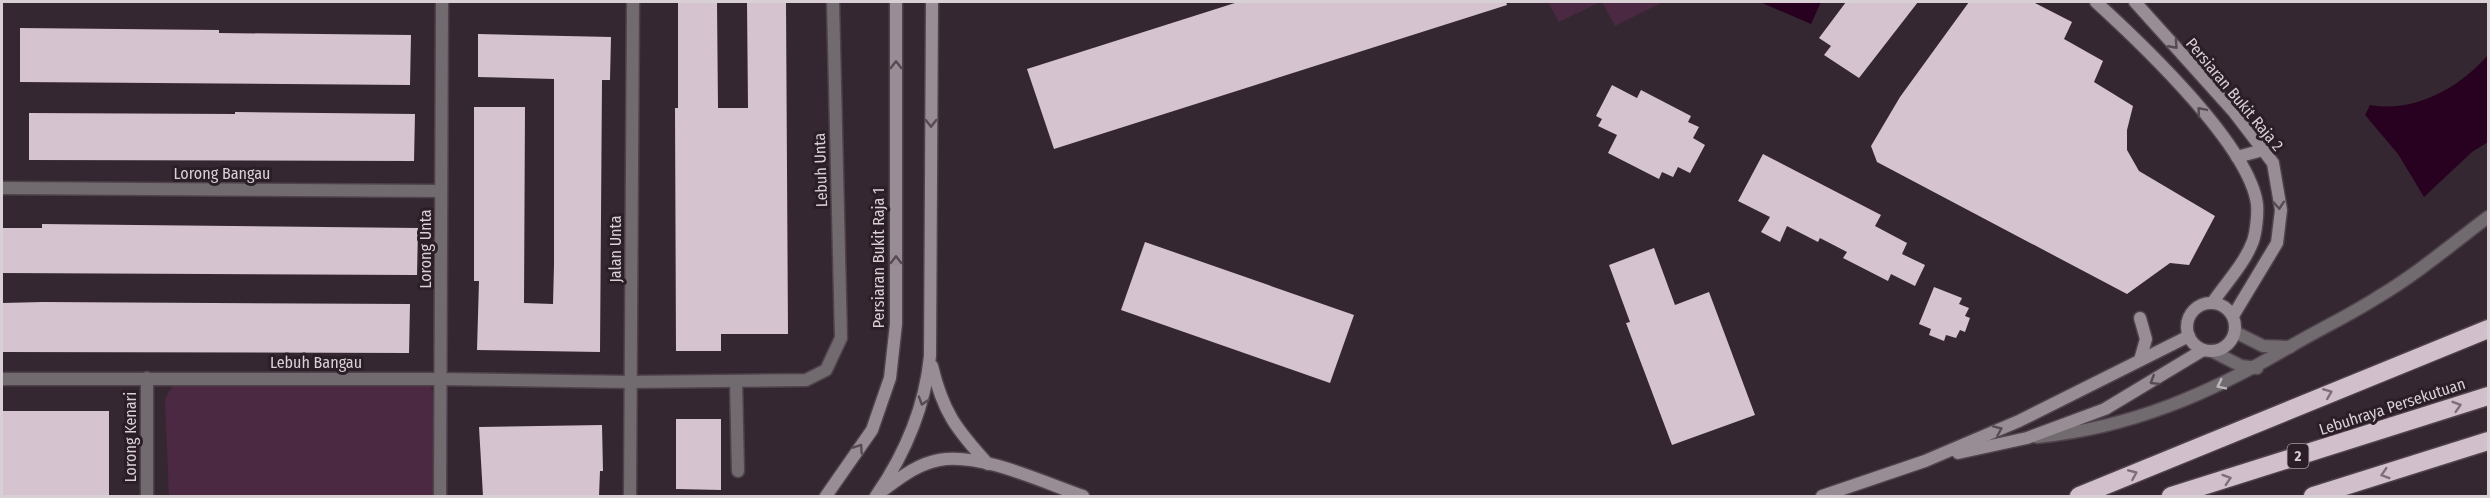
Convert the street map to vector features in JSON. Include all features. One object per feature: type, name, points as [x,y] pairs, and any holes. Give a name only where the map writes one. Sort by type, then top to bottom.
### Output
[{"type":"highway","points":[[2079,496],[2488,328]]},
{"type":"highway","name":"Lebuhraya Persekutuan","points":[[2171,496],[2488,396]]},
{"type":"highway","points":[[2313,496],[2488,441]]},
{"type":"street","name":"Lorong Unta","points":[[441,496],[442,2]]},
{"type":"street","name":"Jalan Unta","points":[[630,496],[633,2]]},
{"type":"street","name":"Lebuh Unta","points":[[833,2],[841,339]]},
{"type":"street","name":"Persiaran Bukit Raja 1","points":[[826,496],[872,430],[890,378],[896,324],[896,2]]},
{"type":"street","points":[[878,495],[920,411],[927,389],[930,356],[932,2]]},
{"type":"street","points":[[2096,2],[2172,78],[2237,157],[2257,206],[2253,240],[2213,302]]},
{"type":"street","name":"Persiaran Bukit Raja 2","points":[[2135,2],[2234,112],[2273,163],[2281,210],[2277,243],[2233,315]]},
{"type":"street","points":[[2237,157],[2263,150]]},
{"type":"street","name":"Lorong Bangau","points":[[2,188],[441,191]]},
{"type":"street","points":[[1925,460],[2027,438],[2070,434],[2145,417],[2201,395],[2257,368],[2379,297],[2488,217]]},
{"type":"street","points":[[2027,438],[2104,409],[2208,350],[2225,347],[2235,332],[2233,315],[2221,304],[2213,302],[2196,308],[2190,314],[2187,322],[2189,336],[2208,350],[2241,366],[2257,368]]},
{"type":"street","points":[[2140,318],[2146,339],[2140,360]]},
{"type":"street","points":[[2235,332],[2263,346],[2291,347]]},
{"type":"street","points":[[1822,496],[1925,460],[2019,421],[2189,336]]},
{"type":"street","name":"Lebuh Bangau","points":[[2,379],[441,379],[630,382],[806,380],[826,370],[841,339]]},
{"type":"street","points":[[930,356],[939,397],[947,414],[962,436],[987,464]]},
{"type":"street","name":"Lorong Kenari","points":[[147,378],[147,496]]},
{"type":"street","points":[[736,382],[738,471]]},
{"type":"street","points":[[878,495],[910,471],[939,460],[987,464],[1083,496]]},
{"type":"shaded area","points":[[1548,2],[1600,2],[1559,22]]},
{"type":"shaded area","points":[[1602,2],[1663,2],[1615,26]]},
{"type":"shaded area","points":[[1760,2],[1821,2],[1811,24]]},
{"type":"shaded area","points":[[2488,55],[2488,142],[2472,152],[2424,197],[2398,154],[2365,115],[2370,105],[2387,107],[2403,105],[2435,95],[2464,78]]},
{"type":"shaded area","points":[[181,380],[429,382],[435,398],[437,496],[169,496],[165,399],[172,387]]},
{"type":"building","points":[[678,2],[717,2],[718,108],[748,108],[747,2],[786,2],[788,334],[721,334],[721,351],[676,351],[675,108],[678,108]]},
{"type":"building","points":[[1238,2],[1506,2],[1507,5],[1054,149],[1027,69]]},
{"type":"building","points":[[1846,2],[1918,2],[1859,78],[1824,55],[1831,46],[1819,38]]},
{"type":"building","points":[[1969,2],[2033,2],[2072,22],[2064,39],[2103,61],[2094,82],[2133,106],[2127,130],[2127,150],[2139,171],[2215,216],[2189,265],[2170,263],[2127,294],[1877,162],[1871,146],[1900,97]]},
{"type":"building","points":[[20,28],[411,35],[410,85],[20,82]]},
{"type":"building","points":[[478,34],[611,37],[610,80],[602,80],[600,352],[477,350],[479,281],[474,281],[474,107],[525,107],[524,303],[553,304],[554,265],[554,79],[478,77]]},
{"type":"building","points":[[1612,85],[1637,98],[1641,90],[1691,116],[1688,122],[1699,127],[1693,138],[1705,145],[1690,173],[1678,167],[1673,177],[1662,172],[1659,179],[1608,153],[1617,135],[1598,126],[1602,119],[1596,116]]},
{"type":"building","points":[[235,112],[415,114],[414,161],[29,160],[29,113],[235,114]]},
{"type":"building","points":[[1763,154],[1881,215],[1875,226],[1907,243],[1902,254],[1925,265],[1915,286],[1891,274],[1888,281],[1843,258],[1847,252],[1820,238],[1818,242],[1787,226],[1780,242],[1761,232],[1770,217],[1738,201]]},
{"type":"building","points":[[42,224],[418,228],[417,275],[2,273],[2,228],[42,228]]},
{"type":"building","points":[[1145,242],[1354,315],[1330,383],[1121,310]]},
{"type":"building","points":[[1654,248],[1675,305],[1709,292],[1755,415],[1672,445],[1626,323],[1630,322],[1609,265]]},
{"type":"building","points":[[1934,287],[1962,298],[1959,304],[1969,308],[1965,316],[1970,318],[1965,332],[1960,330],[1956,338],[1946,335],[1944,341],[1929,335],[1931,329],[1919,324]]},
{"type":"building","points":[[2,303],[410,304],[409,353],[2,352]]},
{"type":"building","points":[[2,411],[109,411],[109,496],[2,496]]},
{"type":"building","points":[[676,419],[721,419],[721,490],[676,489]]},
{"type":"building","points":[[602,425],[603,471],[600,471],[599,496],[483,496],[479,427]]}]
